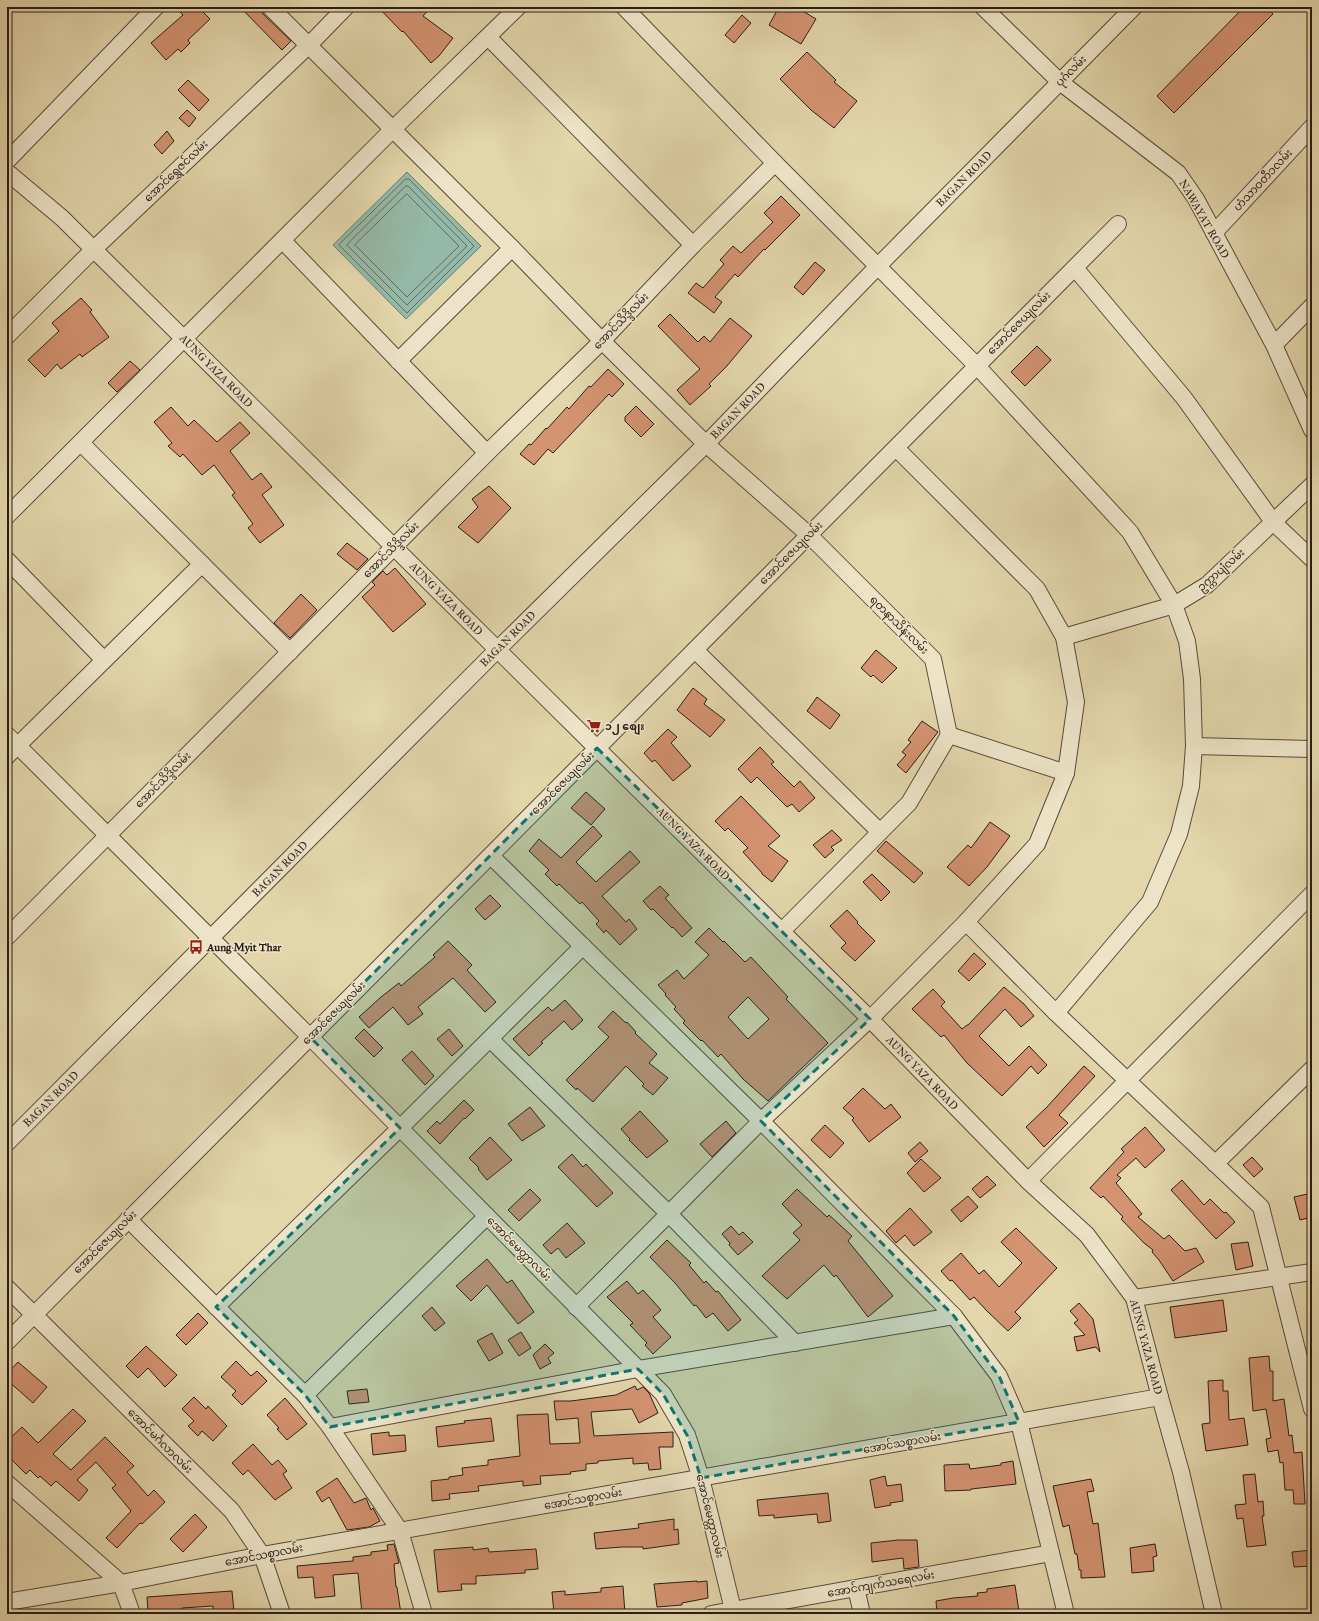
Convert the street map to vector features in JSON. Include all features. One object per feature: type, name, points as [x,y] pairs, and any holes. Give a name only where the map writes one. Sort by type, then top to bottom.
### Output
[{"type":"street","points":[[7,161],[156,7]]},
{"type":"street","name":"ရတနာသိန်းလမ်း","points":[[270,7],[706,444],[809,535],[933,659],[950,735]]},
{"type":"street","name":"အောင်ရွှေဇင်လမ်း","points":[[7,336],[94,250],[308,46],[346,7]]},
{"type":"street","points":[[7,516],[283,241],[393,129],[518,7]]},
{"type":"street","points":[[624,7],[775,163],[879,265],[977,366],[1130,532],[1174,605],[1187,641],[1192,679],[1194,746],[1191,786],[1179,834],[1150,902],[1056,1013]]},
{"type":"street","name":"NAWAYAT ROAD","points":[[982,7],[1060,82],[1178,173],[1196,199],[1274,345],[1312,430]]},
{"type":"street","name":"ပုဂံလမ်း","points":[[1008,135],[1134,7]]},
{"type":"street","points":[[488,37],[693,245]]},
{"type":"street","name":"ဟံသာဝတီ၁လမ်း","points":[[1214,233],[1312,127]]},
{"type":"street","name":"BAGAN ROAD","points":[[7,1143],[497,650],[706,444],[879,265],[1008,135]]},
{"type":"street","name":"အောင်သိဒ္ဒိလမ်း","points":[[7,937],[487,453],[602,341],[693,245],[775,163]]},
{"type":"street","name":"AUNG YAZA ROAD","points":[[7,172],[62,218],[782,931],[1028,1181],[1087,1235],[1134,1298],[1181,1472],[1214,1614]]},
{"type":"street","name":"အောင်ဇေယျလမ်း","points":[[7,1342],[1118,224]]},
{"type":"street","points":[[283,241],[487,453]]},
{"type":"street","points":[[398,361],[512,248]]},
{"type":"street","points":[[1075,268],[1184,398],[1274,523],[1312,559]]},
{"type":"street","points":[[1274,345],[1312,306]]},
{"type":"street","points":[[81,443],[290,652]]},
{"type":"street","points":[[576,1307],[761,1121],[870,1019],[966,922],[1037,844],[1066,773],[1076,702],[1064,637],[1037,590],[896,448]]},
{"type":"street","name":"ဥက္ကာပျံလမ်း","points":[[1064,637],[1174,605],[1207,585],[1274,523],[1312,485]]},
{"type":"street","points":[[7,560],[104,660]]},
{"type":"street","points":[[202,564],[104,660],[11,745],[108,835],[211,938]]},
{"type":"street","points":[[695,650],[880,832]]},
{"type":"street","points":[[782,931],[909,803],[950,735],[1066,773]]},
{"type":"street","points":[[1194,746],[1312,749]]},
{"type":"street","points":[[491,856],[761,1121],[954,1316],[999,1376],[1019,1422],[1066,1614]]},
{"type":"street","points":[[1028,1181],[1312,894],[1312,884]]},
{"type":"street","points":[[966,922],[1056,1013],[1261,1207],[1311,1400]]},
{"type":"street","name":"အောင်မေတ္တာလမ်း","points":[[211,938],[663,1394],[687,1435],[701,1478],[734,1612]]},
{"type":"street","points":[[216,1308],[583,946]]},
{"type":"street","points":[[490,1039],[668,1213],[795,1343]]},
{"type":"street","points":[[1215,1164],[1312,1069]]},
{"type":"street","points":[[305,1395],[487,1216]]},
{"type":"street","points":[[128,1219],[305,1395],[330,1427],[400,1531],[424,1614]]},
{"type":"street","points":[[1134,1298],[1312,1272]]},
{"type":"street","name":"အောင်မင်္ဂလာလမ်း","points":[[7,1288],[232,1512],[262,1555],[282,1614]]},
{"type":"street","points":[[330,1427],[638,1369],[954,1316]]},
{"type":"street","name":"အောင်သစ္စာလမ်း","points":[[7,1602],[121,1583],[262,1555],[1160,1397]]},
{"type":"street","points":[[7,1483],[121,1583],[132,1614]]},
{"type":"street","name":"အောင်ကျက်သရေလမ်း","points":[[711,1614],[734,1612],[856,1588],[1051,1553]]},
{"type":"street","points":[[856,1588],[862,1614]]},
{"type":"highlighted area","points":[[597,748],[870,1019],[761,1121],[954,1316],[999,1376],[1019,1422],[701,1478],[687,1435],[663,1394],[638,1369],[330,1427],[305,1395],[216,1307],[400,1128],[310,1037]]},
{"type":"water","points":[[407,172],[481,246],[406,319],[333,245]]},
{"type":"building","points":[[175,7],[198,7],[210,19],[188,40],[190,43],[181,52],[178,49],[166,60],[151,43],[183,15]]},
{"type":"building","points":[[240,7],[261,7],[263,14],[291,41],[282,50]]},
{"type":"building","points":[[378,7],[431,7],[423,16],[453,38],[439,56],[431,63],[403,31],[402,32]]},
{"type":"building","points":[[779,7],[796,7],[816,19],[801,44],[769,25]]},
{"type":"building","points":[[1244,7],[1267,7],[1273,14],[1174,113],[1157,96]]},
{"type":"building","points":[[742,15],[751,23],[734,43],[725,35]]},
{"type":"building","points":[[807,52],[836,80],[834,82],[857,101],[834,128],[811,110],[780,79]]},
{"type":"building","points":[[188,80],[209,100],[199,111],[178,90]]},
{"type":"building","points":[[187,110],[196,118],[189,127],[179,118]]},
{"type":"building","points":[[167,131],[174,141],[162,154],[154,145]]},
{"type":"building","points":[[781,196],[800,215],[765,250],[764,249],[738,277],[735,274],[715,297],[722,302],[714,313],[688,293],[696,283],[703,288],[724,264],[720,260],[733,246],[741,253],[773,222],[764,213]]},
{"type":"building","points":[[815,262],[825,270],[803,295],[794,287]]},
{"type":"building","points":[[81,298],[92,310],[90,312],[109,337],[82,357],[80,354],[61,369],[57,364],[45,377],[28,360],[59,331],[52,323]]},
{"type":"building","points":[[670,314],[698,342],[704,336],[710,342],[730,318],[752,336],[726,367],[709,384],[711,386],[690,405],[677,390],[700,369],[658,326]]},
{"type":"building","points":[[1037,346],[1051,360],[1025,386],[1011,372]]},
{"type":"building","points":[[130,361],[140,370],[117,392],[108,383]]},
{"type":"building","points":[[608,369],[624,384],[612,397],[609,394],[553,453],[548,449],[534,465],[520,454],[529,444],[531,445],[546,428],[547,429],[567,407],[569,409],[589,386],[591,387]]},
{"type":"building","points":[[636,406],[654,424],[641,437],[625,421],[625,417]]},
{"type":"building","points":[[171,407],[188,426],[194,420],[217,442],[240,422],[250,433],[230,451],[252,480],[261,473],[272,487],[262,495],[284,525],[260,543],[248,528],[253,524],[232,495],[235,493],[214,465],[202,475],[183,454],[180,457],[168,446],[172,443],[154,422]]},
{"type":"building","points":[[489,486],[511,508],[478,543],[458,527],[478,507],[472,499]]},
{"type":"building","points":[[347,543],[368,559],[357,570],[337,554]]},
{"type":"building","points":[[395,568],[426,604],[393,632],[362,597],[375,585],[372,582],[383,571],[387,575]]},
{"type":"building","points":[[301,594],[317,610],[290,638],[274,623]]},
{"type":"building","points":[[876,650],[897,668],[882,683],[873,675],[871,677],[861,668]]},
{"type":"building","points":[[693,688],[707,699],[704,704],[725,720],[710,737],[677,710]]},
{"type":"building","points":[[817,697],[840,715],[830,729],[807,711]]},
{"type":"building","points":[[922,721],[938,732],[906,773],[897,765],[906,755],[902,752],[911,742],[908,740]]},
{"type":"building","points":[[668,729],[677,737],[671,743],[691,766],[673,781],[655,760],[652,762],[644,753]]},
{"type":"building","points":[[760,747],[774,762],[771,764],[794,787],[800,781],[815,798],[799,812],[792,804],[787,807],[757,777],[751,783],[738,769]]},
{"type":"building","points":[[586,792],[605,809],[591,825],[571,808]]},
{"type":"building","points":[[741,796],[780,836],[768,846],[788,861],[772,882],[762,874],[743,852],[748,848],[728,828],[725,831],[715,821]]},
{"type":"building","points":[[990,822],[1010,836],[987,867],[969,886],[947,867],[968,845],[971,848]]},
{"type":"building","points":[[593,826],[602,836],[576,862],[596,882],[630,851],[640,862],[602,896],[626,922],[629,919],[637,929],[620,945],[606,930],[604,933],[596,924],[599,921],[582,902],[580,904],[559,884],[557,886],[545,874],[549,870],[529,851],[539,839],[561,858]]},
{"type":"building","points":[[832,830],[842,840],[831,847],[834,850],[825,858],[813,845]]},
{"type":"building","points":[[886,841],[923,873],[914,883],[877,851]]},
{"type":"building","points":[[872,874],[890,892],[881,901],[863,882]]},
{"type":"building","points":[[660,886],[669,895],[665,898],[692,928],[682,937],[673,927],[672,928],[653,909],[651,910],[643,901]]},
{"type":"building","points":[[490,895],[501,906],[485,920],[475,909]]},
{"type":"building","points":[[847,910],[858,922],[857,923],[875,941],[855,961],[841,948],[846,943],[830,926]]},
{"type":"building","points":[[709,928],[745,962],[751,957],[788,997],[786,999],[828,1043],[768,1101],[743,1079],[721,1054],[718,1057],[683,1023],[685,1021],[674,1009],[676,1007],[658,985],[677,970],[684,979],[709,955],[695,942]],"holes":[[[748,997],[769,1019],[748,1039],[728,1017]]]},
{"type":"building","points":[[448,941],[472,965],[467,970],[496,1002],[485,1012],[453,978],[418,1007],[423,1014],[408,1025],[393,1007],[369,1028],[359,1017],[381,997],[399,983],[401,986],[435,957],[433,955]]},
{"type":"building","points":[[974,953],[986,964],[969,981],[958,971]]},
{"type":"building","points":[[1004,987],[1024,1004],[1034,1016],[1021,1027],[1005,1009],[979,1036],[1009,1066],[1029,1046],[1047,1065],[1038,1074],[1031,1066],[1002,1096],[967,1063],[944,1035],[941,1037],[912,1009],[933,989],[945,1002],[941,1006],[962,1029],[968,1025]]},
{"type":"building","points":[[565,1000],[583,1020],[572,1030],[564,1021],[541,1042],[543,1043],[529,1056],[513,1039],[548,1007],[552,1011]]},
{"type":"building","points":[[613,1011],[626,1023],[627,1022],[636,1032],[635,1033],[657,1054],[649,1063],[668,1078],[653,1095],[642,1086],[644,1084],[626,1066],[593,1102],[577,1088],[576,1090],[566,1080],[609,1037],[598,1027]]},
{"type":"building","points":[[364,1029],[383,1048],[374,1057],[355,1038]]},
{"type":"building","points":[[449,1029],[463,1046],[452,1056],[437,1039]]},
{"type":"building","points":[[412,1051],[434,1076],[425,1085],[402,1060]]},
{"type":"building","points":[[1084,1066],[1095,1076],[1059,1115],[1068,1123],[1044,1147],[1026,1127],[1047,1107]]},
{"type":"building","points":[[863,1088],[885,1109],[891,1104],[901,1117],[869,1142],[852,1120],[854,1118],[843,1108]]},
{"type":"building","points":[[464,1100],[474,1110],[465,1119],[464,1118],[440,1144],[427,1131],[437,1121],[440,1124]]},
{"type":"building","points":[[530,1107],[545,1126],[522,1141],[508,1124]]},
{"type":"building","points":[[640,1111],[668,1141],[647,1158],[629,1140],[630,1139],[621,1129]]},
{"type":"building","points":[[726,1121],[736,1133],[712,1157],[700,1144]]},
{"type":"building","points":[[825,1125],[844,1143],[830,1158],[811,1140]]},
{"type":"building","points":[[1145,1127],[1165,1150],[1145,1168],[1136,1158],[1117,1175],[1121,1178],[1116,1183],[1142,1214],[1138,1217],[1164,1239],[1169,1235],[1185,1251],[1196,1248],[1204,1262],[1173,1281],[1152,1252],[1153,1250],[1144,1243],[1121,1219],[1123,1217],[1103,1196],[1101,1198],[1090,1188],[1124,1152],[1121,1149]]},
{"type":"building","points":[[490,1137],[512,1160],[487,1180],[478,1169],[479,1168],[469,1158]]},
{"type":"building","points":[[920,1142],[928,1151],[915,1162],[908,1153]]},
{"type":"building","points":[[572,1154],[583,1167],[586,1164],[613,1193],[597,1207],[558,1167]]},
{"type":"building","points":[[1252,1157],[1263,1169],[1254,1177],[1243,1165]]},
{"type":"building","points":[[921,1159],[941,1178],[924,1192],[907,1173]]},
{"type":"building","points":[[987,1176],[996,1185],[980,1198],[972,1189]]},
{"type":"building","points":[[1182,1180],[1204,1205],[1210,1199],[1224,1213],[1226,1212],[1235,1222],[1216,1239],[1171,1190]]},
{"type":"building","points":[[530,1189],[541,1200],[519,1221],[508,1210]]},
{"type":"building","points":[[797,1189],[827,1217],[829,1215],[852,1236],[848,1241],[893,1296],[868,1317],[836,1275],[834,1277],[824,1265],[787,1299],[762,1276],[800,1240],[793,1233],[802,1225],[782,1204]]},
{"type":"building","points":[[1312,1193],[1312,1217],[1300,1220],[1294,1197]]},
{"type":"building","points":[[968,1196],[978,1207],[961,1222],[951,1210]]},
{"type":"building","points":[[910,1208],[932,1232],[914,1246],[905,1235],[896,1243],[886,1231]]},
{"type":"building","points":[[567,1223],[585,1243],[566,1258],[558,1248],[551,1254],[543,1245]]},
{"type":"building","points":[[731,1226],[739,1235],[743,1232],[753,1242],[738,1255],[722,1234]]},
{"type":"building","points":[[1016,1228],[1057,1268],[1015,1312],[1021,1318],[1008,1331],[974,1297],[970,1300],[952,1280],[950,1281],[941,1271],[961,1253],[979,1274],[984,1270],[999,1287],[1022,1263],[1001,1242]]},
{"type":"building","points":[[667,1240],[691,1263],[689,1265],[704,1283],[706,1281],[716,1292],[718,1291],[741,1320],[728,1331],[713,1313],[706,1318],[696,1305],[694,1306],[675,1283],[650,1257]]},
{"type":"building","points":[[1248,1242],[1253,1266],[1236,1270],[1231,1244]]},
{"type":"building","points":[[487,1259],[507,1283],[512,1280],[534,1312],[518,1324],[487,1285],[471,1301],[456,1286]]},
{"type":"building","points":[[627,1281],[638,1294],[643,1290],[661,1310],[653,1317],[671,1337],[653,1354],[645,1345],[647,1343],[630,1325],[633,1323],[607,1297]]},
{"type":"building","points":[[1223,1300],[1227,1331],[1175,1338],[1170,1307]]},
{"type":"building","points":[[1079,1303],[1093,1319],[1100,1352],[1096,1347],[1077,1351],[1074,1337],[1085,1335],[1074,1323],[1078,1320],[1070,1311]]},
{"type":"building","points":[[432,1307],[445,1323],[435,1331],[422,1316]]},
{"type":"building","points":[[198,1313],[208,1323],[186,1345],[176,1335]]},
{"type":"building","points":[[521,1332],[531,1348],[519,1356],[508,1340]]},
{"type":"building","points":[[492,1333],[503,1353],[489,1361],[477,1341]]},
{"type":"building","points":[[545,1344],[554,1353],[548,1358],[551,1363],[540,1369],[533,1355]]},
{"type":"building","points":[[146,1346],[177,1375],[165,1387],[148,1368],[138,1378],[126,1366]]},
{"type":"building","points":[[1269,1356],[1270,1371],[1273,1371],[1273,1401],[1284,1399],[1289,1436],[1292,1435],[1294,1453],[1302,1452],[1305,1504],[1294,1504],[1293,1490],[1285,1490],[1283,1462],[1280,1463],[1278,1450],[1268,1452],[1266,1439],[1271,1438],[1266,1409],[1253,1411],[1249,1358]]},
{"type":"building","points":[[236,1361],[251,1376],[257,1371],[267,1381],[242,1405],[232,1395],[236,1391],[221,1377]]},
{"type":"building","points":[[18,1362],[47,1387],[33,1403],[7,1380],[7,1374]]},
{"type":"building","points":[[1223,1380],[1223,1391],[1228,1391],[1229,1420],[1244,1418],[1248,1445],[1206,1451],[1202,1424],[1210,1423],[1208,1381]]},
{"type":"building","points":[[635,1386],[637,1390],[643,1387],[649,1393],[658,1413],[639,1423],[632,1409],[591,1412],[594,1436],[673,1432],[673,1447],[659,1447],[661,1469],[649,1470],[648,1463],[633,1464],[633,1458],[598,1461],[598,1463],[586,1464],[586,1470],[570,1472],[571,1474],[540,1476],[541,1484],[523,1486],[523,1481],[478,1486],[479,1491],[449,1494],[450,1499],[432,1501],[431,1481],[449,1479],[449,1477],[463,1475],[462,1468],[488,1465],[488,1460],[520,1456],[517,1415],[548,1414],[550,1444],[580,1443],[578,1418],[556,1420],[554,1401],[571,1401],[616,1395]]},
{"type":"building","points":[[367,1389],[369,1402],[349,1404],[347,1391]]},
{"type":"building","points":[[194,1397],[206,1409],[208,1406],[227,1426],[213,1441],[202,1431],[198,1436],[188,1426],[194,1421],[182,1409]]},
{"type":"building","points":[[285,1398],[307,1424],[287,1440],[277,1429],[279,1428],[267,1415]]},
{"type":"building","points":[[73,1409],[86,1421],[53,1454],[71,1470],[105,1437],[134,1466],[127,1472],[148,1496],[154,1490],[165,1502],[142,1524],[140,1523],[117,1548],[106,1538],[131,1511],[112,1488],[116,1485],[96,1462],[77,1480],[88,1490],[79,1501],[56,1481],[51,1486],[40,1476],[38,1478],[30,1470],[26,1474],[7,1455],[7,1441],[22,1427],[38,1443]]},
{"type":"building","points":[[491,1418],[494,1441],[438,1447],[436,1427],[465,1423],[464,1421]]},
{"type":"building","points":[[389,1432],[389,1436],[405,1435],[406,1451],[373,1455],[371,1434]]},
{"type":"building","points":[[253,1444],[272,1465],[278,1460],[287,1471],[283,1474],[292,1488],[275,1500],[248,1470],[243,1475],[232,1463]]},
{"type":"building","points":[[1013,1461],[1016,1484],[971,1490],[945,1491],[944,1465],[969,1464],[970,1469],[1001,1465],[1001,1463]]},
{"type":"building","points":[[1255,1474],[1258,1502],[1263,1501],[1264,1516],[1262,1516],[1266,1545],[1247,1547],[1243,1518],[1237,1519],[1235,1505],[1246,1504],[1243,1475]]},
{"type":"building","points":[[885,1476],[887,1486],[901,1484],[903,1501],[890,1503],[891,1505],[875,1508],[870,1480]]},
{"type":"building","points":[[337,1478],[354,1503],[366,1498],[371,1510],[373,1508],[380,1521],[369,1527],[347,1530],[329,1497],[322,1502],[316,1492]]},
{"type":"building","points":[[1091,1479],[1094,1491],[1087,1492],[1093,1524],[1098,1523],[1105,1577],[1081,1578],[1081,1570],[1079,1570],[1077,1554],[1075,1554],[1069,1525],[1063,1527],[1053,1486]]},
{"type":"building","points":[[828,1493],[831,1521],[818,1523],[817,1514],[774,1518],[774,1515],[759,1516],[757,1500]]},
{"type":"building","points":[[195,1514],[207,1527],[183,1552],[170,1539]]},
{"type":"building","points":[[674,1519],[674,1530],[678,1529],[679,1544],[643,1549],[643,1547],[622,1547],[596,1549],[594,1533],[639,1528],[638,1524]]},
{"type":"building","points":[[898,1540],[917,1540],[919,1567],[904,1569],[903,1558],[872,1562],[871,1543]]},
{"type":"building","points":[[394,1544],[399,1563],[394,1564],[396,1587],[401,1614],[362,1614],[358,1573],[333,1575],[335,1596],[315,1598],[313,1577],[298,1578],[297,1566],[353,1561],[353,1557],[371,1555],[371,1552],[388,1550],[387,1545]]},
{"type":"building","points":[[1155,1544],[1157,1556],[1153,1557],[1154,1571],[1132,1573],[1130,1548]]},
{"type":"building","points":[[473,1547],[473,1550],[488,1548],[489,1552],[536,1549],[538,1569],[525,1570],[525,1573],[476,1576],[476,1584],[461,1584],[462,1590],[438,1592],[434,1550]]},
{"type":"building","points":[[1312,1550],[1312,1566],[1294,1567],[1292,1552]]},
{"type":"building","points":[[707,1581],[708,1598],[682,1603],[682,1605],[657,1607],[654,1584]]},
{"type":"building","points":[[1015,1585],[1019,1612],[1003,1614],[937,1614],[936,1601],[978,1596],[977,1593],[987,1592],[987,1589]]},
{"type":"building","points":[[623,1586],[625,1614],[554,1614],[552,1592],[565,1591],[565,1595],[601,1592],[601,1588]]},
{"type":"building","points":[[232,1591],[234,1612],[213,1613],[213,1606],[182,1608],[183,1614],[158,1614],[158,1610],[148,1611],[147,1597]]},
{"type":"place","name":"၁၂ စျေး","points":[[594,726]]},
{"type":"place","name":"Aung Myit Thar","points":[[196,947]]}]
